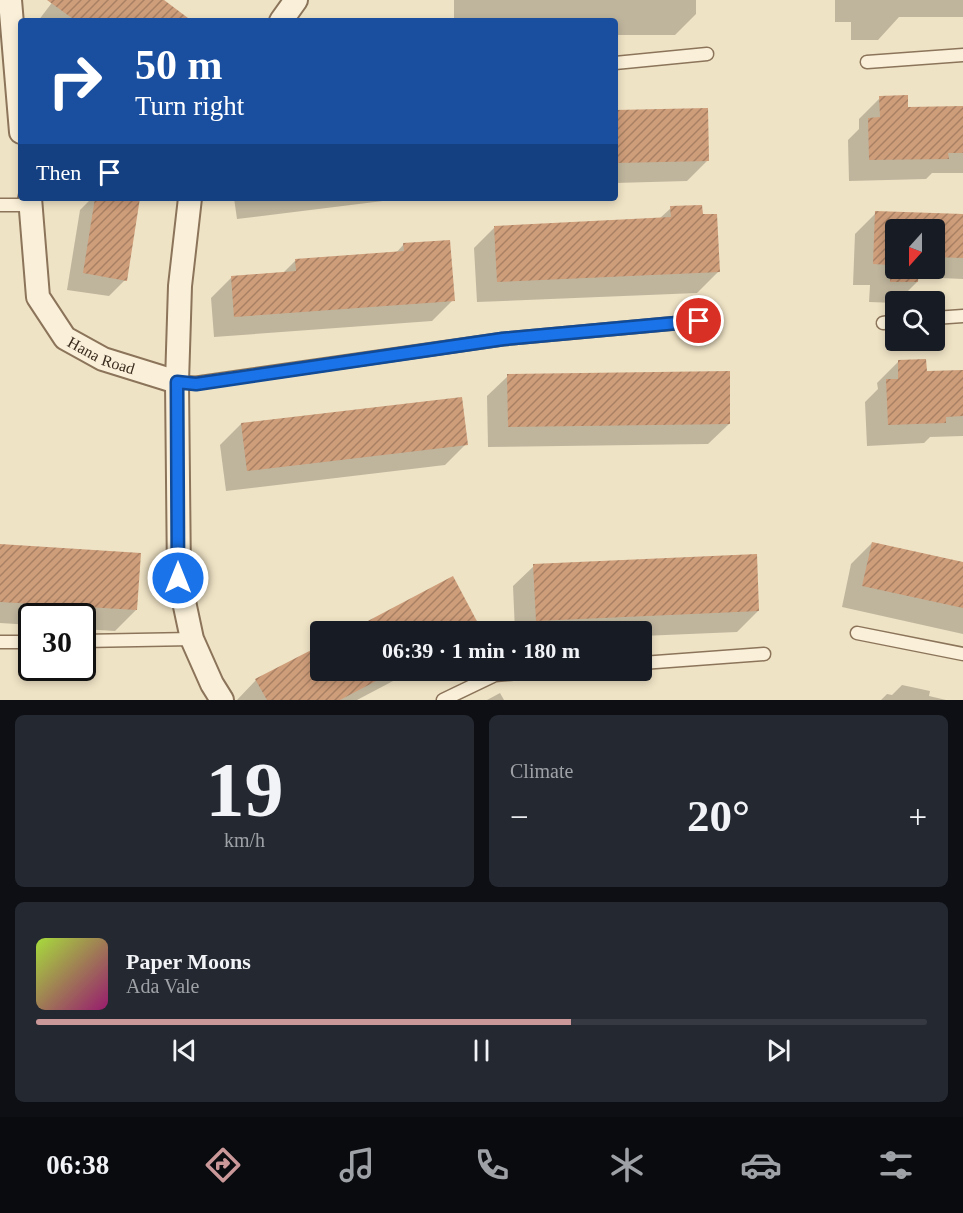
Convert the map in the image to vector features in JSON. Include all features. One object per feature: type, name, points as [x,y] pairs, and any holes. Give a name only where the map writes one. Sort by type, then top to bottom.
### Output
[{"type":"street","points":[[10,0],[18,95]]},
{"type":"street","points":[[283,18],[296,0]]},
{"type":"street","points":[[190,201],[180,286],[177,382],[178,578],[192,639],[212,684],[222,700]]},
{"type":"street","name":"Hana Road","points":[[30,202],[38,297],[65,338],[103,359],[177,382]]},
{"type":"lane","points":[[618,63],[707,54]]},
{"type":"lane","points":[[867,62],[963,55]]},
{"type":"lane","points":[[0,205],[30,202]]},
{"type":"lane","points":[[945,317],[963,316]]},
{"type":"lane","points":[[177,382],[196,384],[503,339],[699,321]]},
{"type":"lane","points":[[857,633],[963,654]]},
{"type":"lane","points":[[96,641],[192,639]]},
{"type":"lane","points":[[0,642],[18,642]]},
{"type":"lane","points":[[652,662],[764,654]]},
{"type":"lane","points":[[443,700],[483,681]]},
{"type":"building","points":[[47,0],[164,0],[188,18],[72,18]]},
{"type":"building","points":[[908,95],[908,107],[963,106],[963,153],[948,153],[949,159],[869,160],[868,118],[880,117],[879,96]]},
{"type":"building","points":[[708,108],[709,161],[618,163],[618,110]]},
{"type":"building","points":[[95,201],[140,201],[127,281],[83,273]]},
{"type":"building","points":[[702,205],[703,214],[717,214],[720,272],[497,282],[494,226],[671,217],[670,206]]},
{"type":"building","points":[[875,211],[963,214],[963,258],[945,257],[945,219],[885,219],[885,265],[873,264]]},
{"type":"building","points":[[450,240],[455,301],[234,317],[231,276],[296,271],[295,259],[404,251],[403,243]]},
{"type":"building","points":[[890,279],[918,279],[918,282],[890,282]]},
{"type":"building","points":[[926,359],[927,371],[963,370],[963,416],[946,417],[946,423],[888,425],[886,379],[898,379],[898,360]]},
{"type":"building","points":[[730,371],[730,424],[508,427],[507,374]]},
{"type":"building","points":[[462,397],[468,445],[247,471],[241,423]]},
{"type":"building","points":[[872,542],[963,562],[963,608],[862,586]]},
{"type":"building","points":[[0,544],[141,553],[137,610],[96,608],[96,603],[0,602]]},
{"type":"building","points":[[757,554],[759,611],[536,621],[533,564]]},
{"type":"building","points":[[453,576],[477,621],[368,621]]},
{"type":"building","points":[[310,651],[310,681],[376,681],[340,700],[267,700],[255,679]]},
{"type":"route","points":[[178,578],[177,382],[196,384],[503,339],[699,321]]}]
